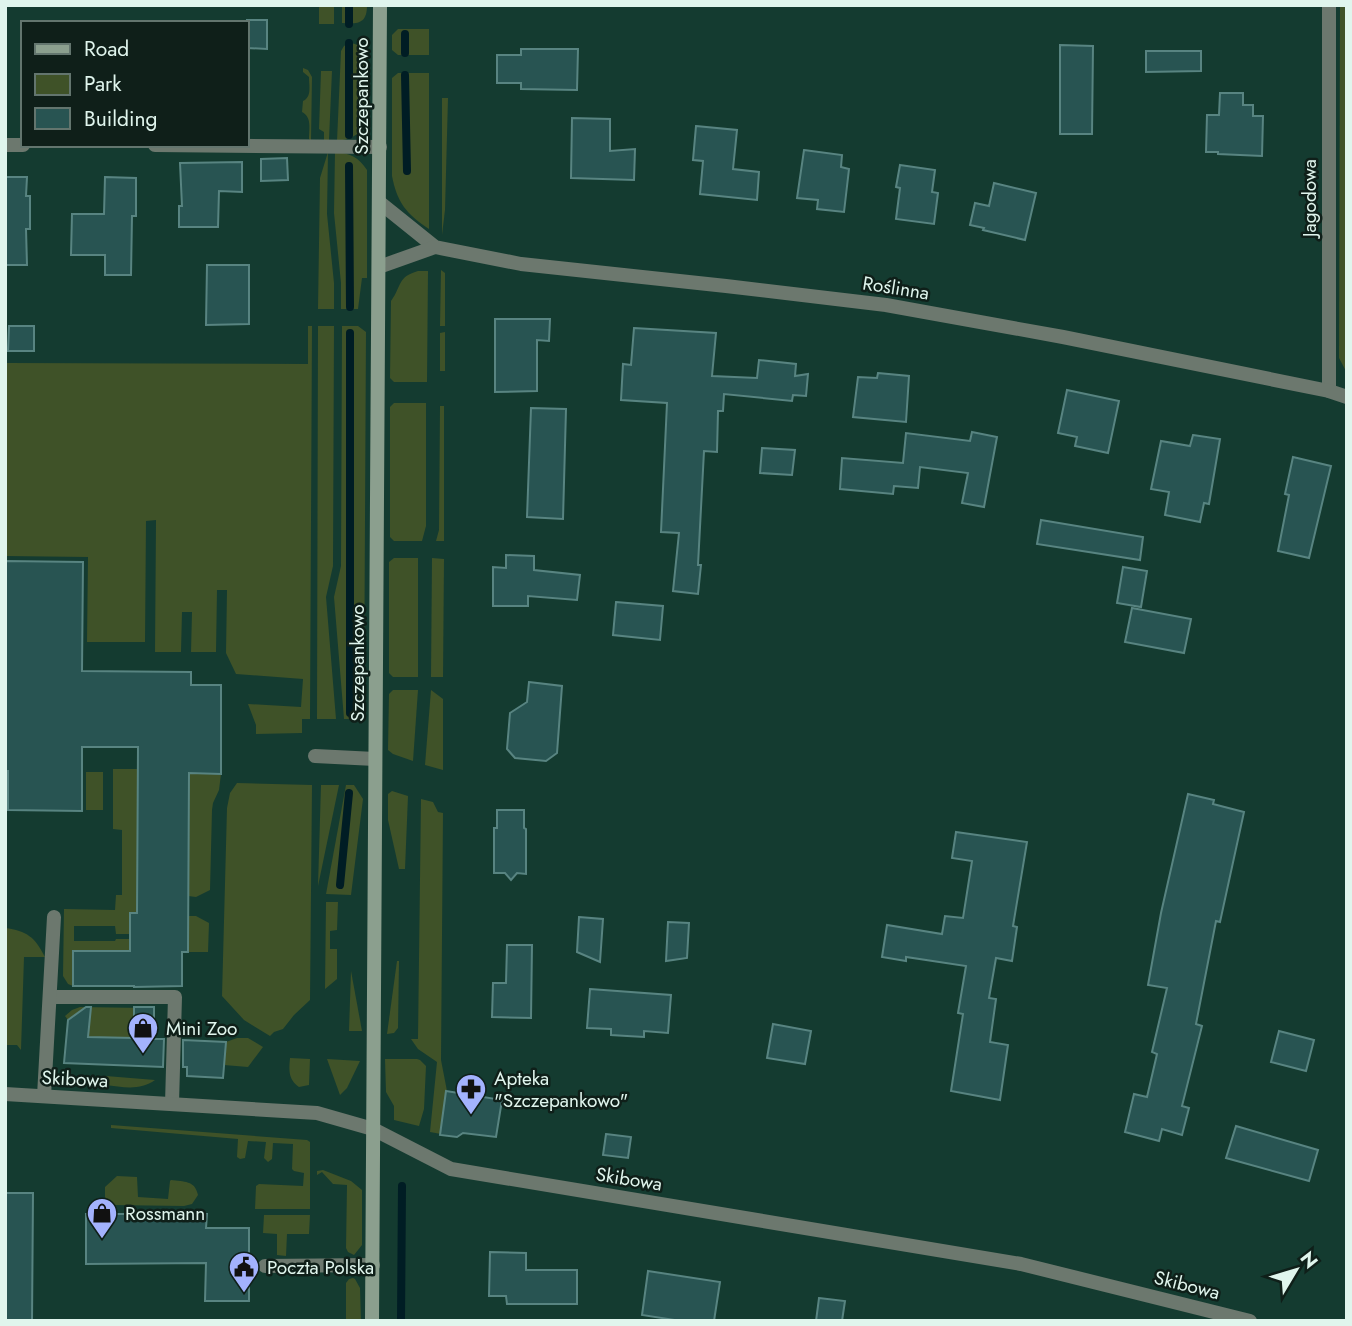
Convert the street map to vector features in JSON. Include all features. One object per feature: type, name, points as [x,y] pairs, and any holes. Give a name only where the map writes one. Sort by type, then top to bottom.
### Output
[{"type":"street","name":"Szczepankowo","points":[[372,1321],[380,5]]},
{"type":"street","name":"Jagodowa","points":[[1329,5],[1329,391]]},
{"type":"street","points":[[248,146],[380,147]]},
{"type":"street","name":"Roślinna","points":[[379,202],[435,247],[521,264],[886,305],[1063,337],[1329,391],[1347,397]]},
{"type":"street","points":[[379,267],[435,247]]},
{"type":"street","points":[[315,756],[376,760]]},
{"type":"street","points":[[44,1096],[54,917]]},
{"type":"street","points":[[50,997],[175,997],[172,1104]]},
{"type":"street","name":"Skibowa","points":[[5,1094],[317,1113],[373,1129],[451,1169],[1021,1264],[1250,1321]]},
{"type":"street","points":[[265,1266],[373,1265]]},
{"type":"green space","points":[[319,5],[334,5],[334,24],[319,24]]},
{"type":"green space","points":[[342,5],[367,5],[365,16],[357,23],[342,23]]},
{"type":"green space","points":[[1340,5],[1347,5],[1347,373],[1339,358]]},
{"type":"green space","points":[[398,29],[429,29],[429,55],[398,55],[392,50],[392,35]]},
{"type":"green space","points":[[349,43],[360,46],[367,55],[367,117],[357,134],[337,141],[341,51]]},
{"type":"green space","points":[[303,68],[308,70],[312,77],[311,141],[309,120],[302,112],[303,101],[309,94],[309,77],[303,72]]},
{"type":"green space","points":[[321,71],[332,71],[329,140],[324,141],[324,132],[319,129]]},
{"type":"green space","points":[[398,73],[429,73],[429,229],[404,207],[392,176],[392,78]]},
{"type":"green space","points":[[442,98],[448,98],[442,235]]},
{"type":"green space","points":[[328,152],[327,214],[334,309],[318,309],[320,178]]},
{"type":"green space","points":[[335,152],[353,156],[367,170],[367,278],[362,278],[358,309],[341,309],[334,213]]},
{"type":"green space","points":[[441,270],[445,273],[445,326],[440,326]]},
{"type":"green space","points":[[418,271],[428,271],[427,382],[394,382],[390,378],[391,301],[403,279]]},
{"type":"green space","points":[[308,326],[312,326],[310,719],[302,719],[302,733],[256,734],[256,725],[248,704],[301,707],[303,679],[236,674],[226,653],[227,590],[217,590],[216,652],[191,652],[192,612],[182,612],[181,652],[155,652],[156,520],[146,521],[145,642],[87,642],[88,557],[5,556],[5,363],[308,364]]},
{"type":"green space","points":[[318,326],[334,326],[333,566],[326,597],[336,719],[317,719]]},
{"type":"green space","points":[[342,326],[358,326],[366,332],[364,710],[354,719],[344,719],[334,597],[341,566]]},
{"type":"green space","points":[[445,332],[445,371],[440,371],[440,333]]},
{"type":"green space","points":[[394,403],[426,403],[426,526],[422,541],[394,541],[390,537],[390,407]]},
{"type":"green space","points":[[440,406],[444,406],[444,541],[436,541],[439,530]]},
{"type":"green space","points":[[394,558],[418,558],[418,677],[393,677],[389,673],[389,562]]},
{"type":"green space","points":[[432,558],[444,559],[443,677],[431,677]]},
{"type":"green space","points":[[393,690],[418,690],[413,761],[388,750],[389,694]]},
{"type":"green space","points":[[431,690],[443,699],[443,770],[425,765]]},
{"type":"green space","points":[[113,769],[137,769],[137,913],[130,913],[130,934],[116,934],[115,926],[74,926],[74,941],[137,939],[137,951],[73,986],[68,984],[63,976],[64,909],[115,910],[116,895],[122,895],[122,830],[113,829]]},
{"type":"green space","points":[[86,772],[103,772],[103,810],[86,810]]},
{"type":"green space","points":[[188,774],[221,774],[212,810],[210,890],[196,897],[188,896]]},
{"type":"green space","points":[[237,783],[312,785],[310,1000],[283,1029],[270,1036],[244,1020],[222,996],[227,808],[230,793]]},
{"type":"green space","points":[[321,785],[339,785],[318,886]]},
{"type":"green space","points":[[346,785],[354,785],[363,799],[351,895],[326,894]]},
{"type":"green space","points":[[392,791],[408,796],[405,869],[399,869],[388,820],[388,794]]},
{"type":"green space","points":[[421,799],[433,802],[438,812],[443,813],[441,1060],[447,1091],[441,1134],[430,1132],[437,1062],[418,1049],[411,1039],[418,1039]]},
{"type":"green space","points":[[326,902],[338,902],[337,930],[330,931],[330,949],[337,949],[337,979],[325,989]]},
{"type":"green space","points":[[188,916],[196,916],[209,923],[208,952],[188,952]]},
{"type":"green space","points":[[5,928],[30,936],[45,957],[24,957],[21,1050],[17,1045],[5,1045]]},
{"type":"green space","points":[[397,961],[398,1028],[394,1033],[387,1034]]},
{"type":"green space","points":[[351,971],[362,1031],[349,1031]]},
{"type":"green space","points":[[80,1007],[145,1008],[134,1012],[134,1038],[88,1037],[90,1014],[78,1012],[68,1020],[65,1016]]},
{"type":"green space","points":[[248,1038],[263,1047],[248,1067],[224,1065],[226,1042]]},
{"type":"green space","points":[[290,1058],[310,1059],[309,1085],[299,1087],[293,1081]]},
{"type":"green space","points":[[327,1059],[360,1061],[347,1088],[340,1095]]},
{"type":"green space","points":[[385,1059],[417,1059],[426,1066],[424,1109],[419,1126],[394,1120],[394,1106],[386,1092]]},
{"type":"green space","points":[[106,1076],[155,1080],[143,1086],[125,1087],[105,1085]]},
{"type":"green space","points":[[111,1125],[307,1140],[310,1142],[310,1209],[255,1209],[256,1186],[259,1184],[303,1186],[304,1173],[292,1169],[293,1144],[273,1143],[272,1159],[268,1162],[264,1158],[266,1142],[248,1141],[245,1158],[240,1159],[237,1157],[238,1139],[111,1128]]},
{"type":"green space","points":[[323,1170],[351,1181],[362,1190],[362,1245],[354,1255],[346,1248],[347,1185],[333,1184],[322,1172],[317,1175],[317,1171]]},
{"type":"green space","points":[[117,1176],[137,1177],[138,1197],[168,1199],[171,1180],[192,1184],[198,1195],[192,1204],[184,1206],[111,1205],[105,1197],[105,1187]]},
{"type":"green space","points":[[264,1215],[310,1215],[309,1234],[287,1234],[286,1256],[277,1255],[277,1234],[263,1233]]},
{"type":"green space","points":[[353,1278],[360,1288],[361,1321],[346,1321],[346,1283]]},
{"type":"building","points":[[267,20],[267,49],[248,48],[247,21]]},
{"type":"building","points":[[1060,45],[1093,46],[1092,134],[1060,134]]},
{"type":"building","points":[[521,49],[578,49],[577,90],[521,89],[521,83],[497,83],[497,55],[521,55]]},
{"type":"building","points":[[1146,51],[1201,51],[1201,71],[1146,72]]},
{"type":"building","points":[[1220,93],[1243,93],[1243,105],[1253,105],[1253,116],[1263,116],[1262,156],[1206,152],[1207,115],[1219,115]]},
{"type":"building","points":[[572,118],[610,119],[610,151],[635,149],[634,180],[571,178]]},
{"type":"building","points":[[696,126],[737,130],[733,169],[759,172],[757,200],[700,194],[703,161],[693,160]]},
{"type":"building","points":[[804,150],[842,155],[841,167],[849,169],[844,212],[817,209],[818,200],[797,198]]},
{"type":"building","points":[[287,158],[288,180],[261,181],[261,159]]},
{"type":"building","points":[[242,162],[242,192],[219,191],[218,227],[179,227],[179,206],[182,206],[180,163]]},
{"type":"building","points":[[900,165],[935,170],[932,192],[938,193],[934,224],[896,219],[900,188],[896,187]]},
{"type":"building","points":[[5,177],[27,177],[30,229],[26,229],[27,265],[5,265]]},
{"type":"building","points":[[105,177],[136,178],[131,275],[105,275],[105,255],[71,255],[72,214],[104,214]]},
{"type":"building","points":[[994,183],[1036,193],[1025,240],[970,225],[975,203],[989,206]]},
{"type":"building","points":[[207,265],[249,265],[249,324],[206,325]]},
{"type":"building","points":[[495,319],[550,319],[549,341],[537,340],[537,391],[495,392]]},
{"type":"building","points":[[9,326],[34,326],[34,351],[8,351]]},
{"type":"building","points":[[634,328],[716,333],[712,376],[757,378],[759,360],[796,364],[795,376],[808,374],[806,396],[793,395],[792,401],[724,394],[723,411],[718,411],[717,452],[704,451],[698,594],[673,591],[679,533],[661,532],[667,403],[621,400],[623,364],[631,365]]},
{"type":"building","points":[[878,373],[909,376],[906,422],[853,417],[858,377],[877,378]]},
{"type":"building","points":[[1067,390],[1119,401],[1108,453],[1075,446],[1077,437],[1058,433]]},
{"type":"building","points":[[531,408],[566,409],[563,519],[527,517]]},
{"type":"building","points":[[972,432],[997,437],[984,507],[962,503],[968,473],[920,467],[918,488],[894,486],[893,494],[840,489],[842,458],[903,463],[906,433],[970,441]]},
{"type":"building","points":[[1193,435],[1220,439],[1209,504],[1204,503],[1200,522],[1165,515],[1169,492],[1151,489],[1161,441],[1190,446]]},
{"type":"building","points":[[762,448],[795,450],[792,475],[760,473]]},
{"type":"building","points":[[1293,457],[1331,466],[1309,558],[1278,551]]},
{"type":"building","points":[[1041,520],[1143,537],[1140,560],[1037,544]]},
{"type":"building","points":[[506,555],[534,556],[534,570],[580,575],[577,600],[528,596],[528,606],[493,606],[493,567],[506,568]]},
{"type":"building","points":[[6,561],[83,562],[82,671],[191,672],[191,685],[221,685],[221,774],[189,773],[188,952],[182,952],[182,986],[73,986],[73,951],[130,951],[130,913],[137,913],[138,747],[82,747],[82,811],[8,810],[8,771],[5,771]]},
{"type":"building","points":[[1123,567],[1147,571],[1141,607],[1117,603]]},
{"type":"building","points":[[616,602],[663,606],[660,640],[613,635]]},
{"type":"building","points":[[1132,608],[1191,619],[1184,653],[1125,642]]},
{"type":"building","points":[[529,682],[562,686],[557,753],[546,761],[515,758],[507,749],[510,713],[527,702]]},
{"type":"building","points":[[1188,794],[1214,800],[1213,804],[1244,812],[1220,922],[1216,921],[1196,1024],[1202,1026],[1182,1106],[1189,1108],[1182,1135],[1162,1129],[1159,1141],[1125,1132],[1134,1094],[1147,1097],[1157,1054],[1152,1052],[1167,988],[1148,985]]},
{"type":"building","points":[[497,810],[524,810],[526,874],[517,873],[511,880],[505,873],[494,873],[494,828],[497,828]]},
{"type":"building","points":[[956,832],[1027,842],[1013,926],[1017,927],[1012,961],[996,958],[989,998],[996,999],[990,1042],[1008,1045],[1000,1100],[951,1091],[963,1014],[958,1013],[966,966],[906,957],[906,961],[882,957],[887,925],[942,934],[945,916],[963,918],[972,861],[952,858]]},
{"type":"building","points":[[579,917],[603,919],[600,962],[577,952]]},
{"type":"building","points":[[668,922],[689,923],[687,958],[666,961]]},
{"type":"building","points":[[507,945],[532,945],[531,1018],[492,1017],[493,983],[506,983]]},
{"type":"building","points":[[590,989],[671,995],[668,1033],[644,1031],[644,1037],[627,1036],[611,1035],[611,1029],[587,1028]]},
{"type":"building","points":[[86,1007],[91,1007],[88,1037],[134,1038],[134,1007],[154,1007],[154,1039],[164,1039],[163,1067],[64,1063],[68,1020]]},
{"type":"building","points":[[773,1024],[811,1031],[805,1064],[767,1058]]},
{"type":"building","points":[[1279,1031],[1314,1040],[1306,1071],[1271,1062]]},
{"type":"building","points":[[183,1040],[226,1042],[223,1078],[187,1076],[187,1067],[183,1067]]},
{"type":"building","name":"Apteka \"Szczepankowo\"","points":[[446,1091],[502,1100],[496,1137],[463,1133],[457,1137],[440,1135]]},
{"type":"building","points":[[1236,1126],[1318,1150],[1309,1181],[1226,1158]]},
{"type":"building","points":[[606,1134],[631,1137],[628,1158],[603,1155]]},
{"type":"building","points":[[5,1193],[33,1193],[32,1321],[5,1321]]},
{"type":"building","points":[[86,1214],[207,1214],[206,1228],[249,1228],[249,1301],[205,1301],[206,1263],[86,1264]]},
{"type":"building","points":[[490,1252],[526,1253],[526,1270],[577,1270],[577,1304],[507,1304],[506,1296],[489,1296]]},
{"type":"building","points":[[648,1271],[720,1282],[714,1321],[681,1321],[642,1315]]},
{"type":"building","points":[[819,1298],[845,1301],[842,1321],[816,1321]]},
{"type":"waterway","points":[[349,5],[349,24]]},
{"type":"waterway","points":[[405,34],[405,53]]},
{"type":"waterway","points":[[349,43],[349,135]]},
{"type":"waterway","points":[[405,75],[407,171]]},
{"type":"waterway","points":[[349,166],[350,307]]},
{"type":"waterway","points":[[350,333],[350,713]]},
{"type":"waterway","points":[[340,885],[349,793]]},
{"type":"waterway","points":[[401,1321],[402,1186]]},
{"type":"place","name":"Mini Zoo","points":[[143,1055]]},
{"type":"place","name":"Apteka \"Szczepankowo\"","points":[[471,1116]]},
{"type":"place","name":"Rossmann","points":[[102,1240]]},
{"type":"place","name":"Poczta Polska","points":[[244,1294]]}]
